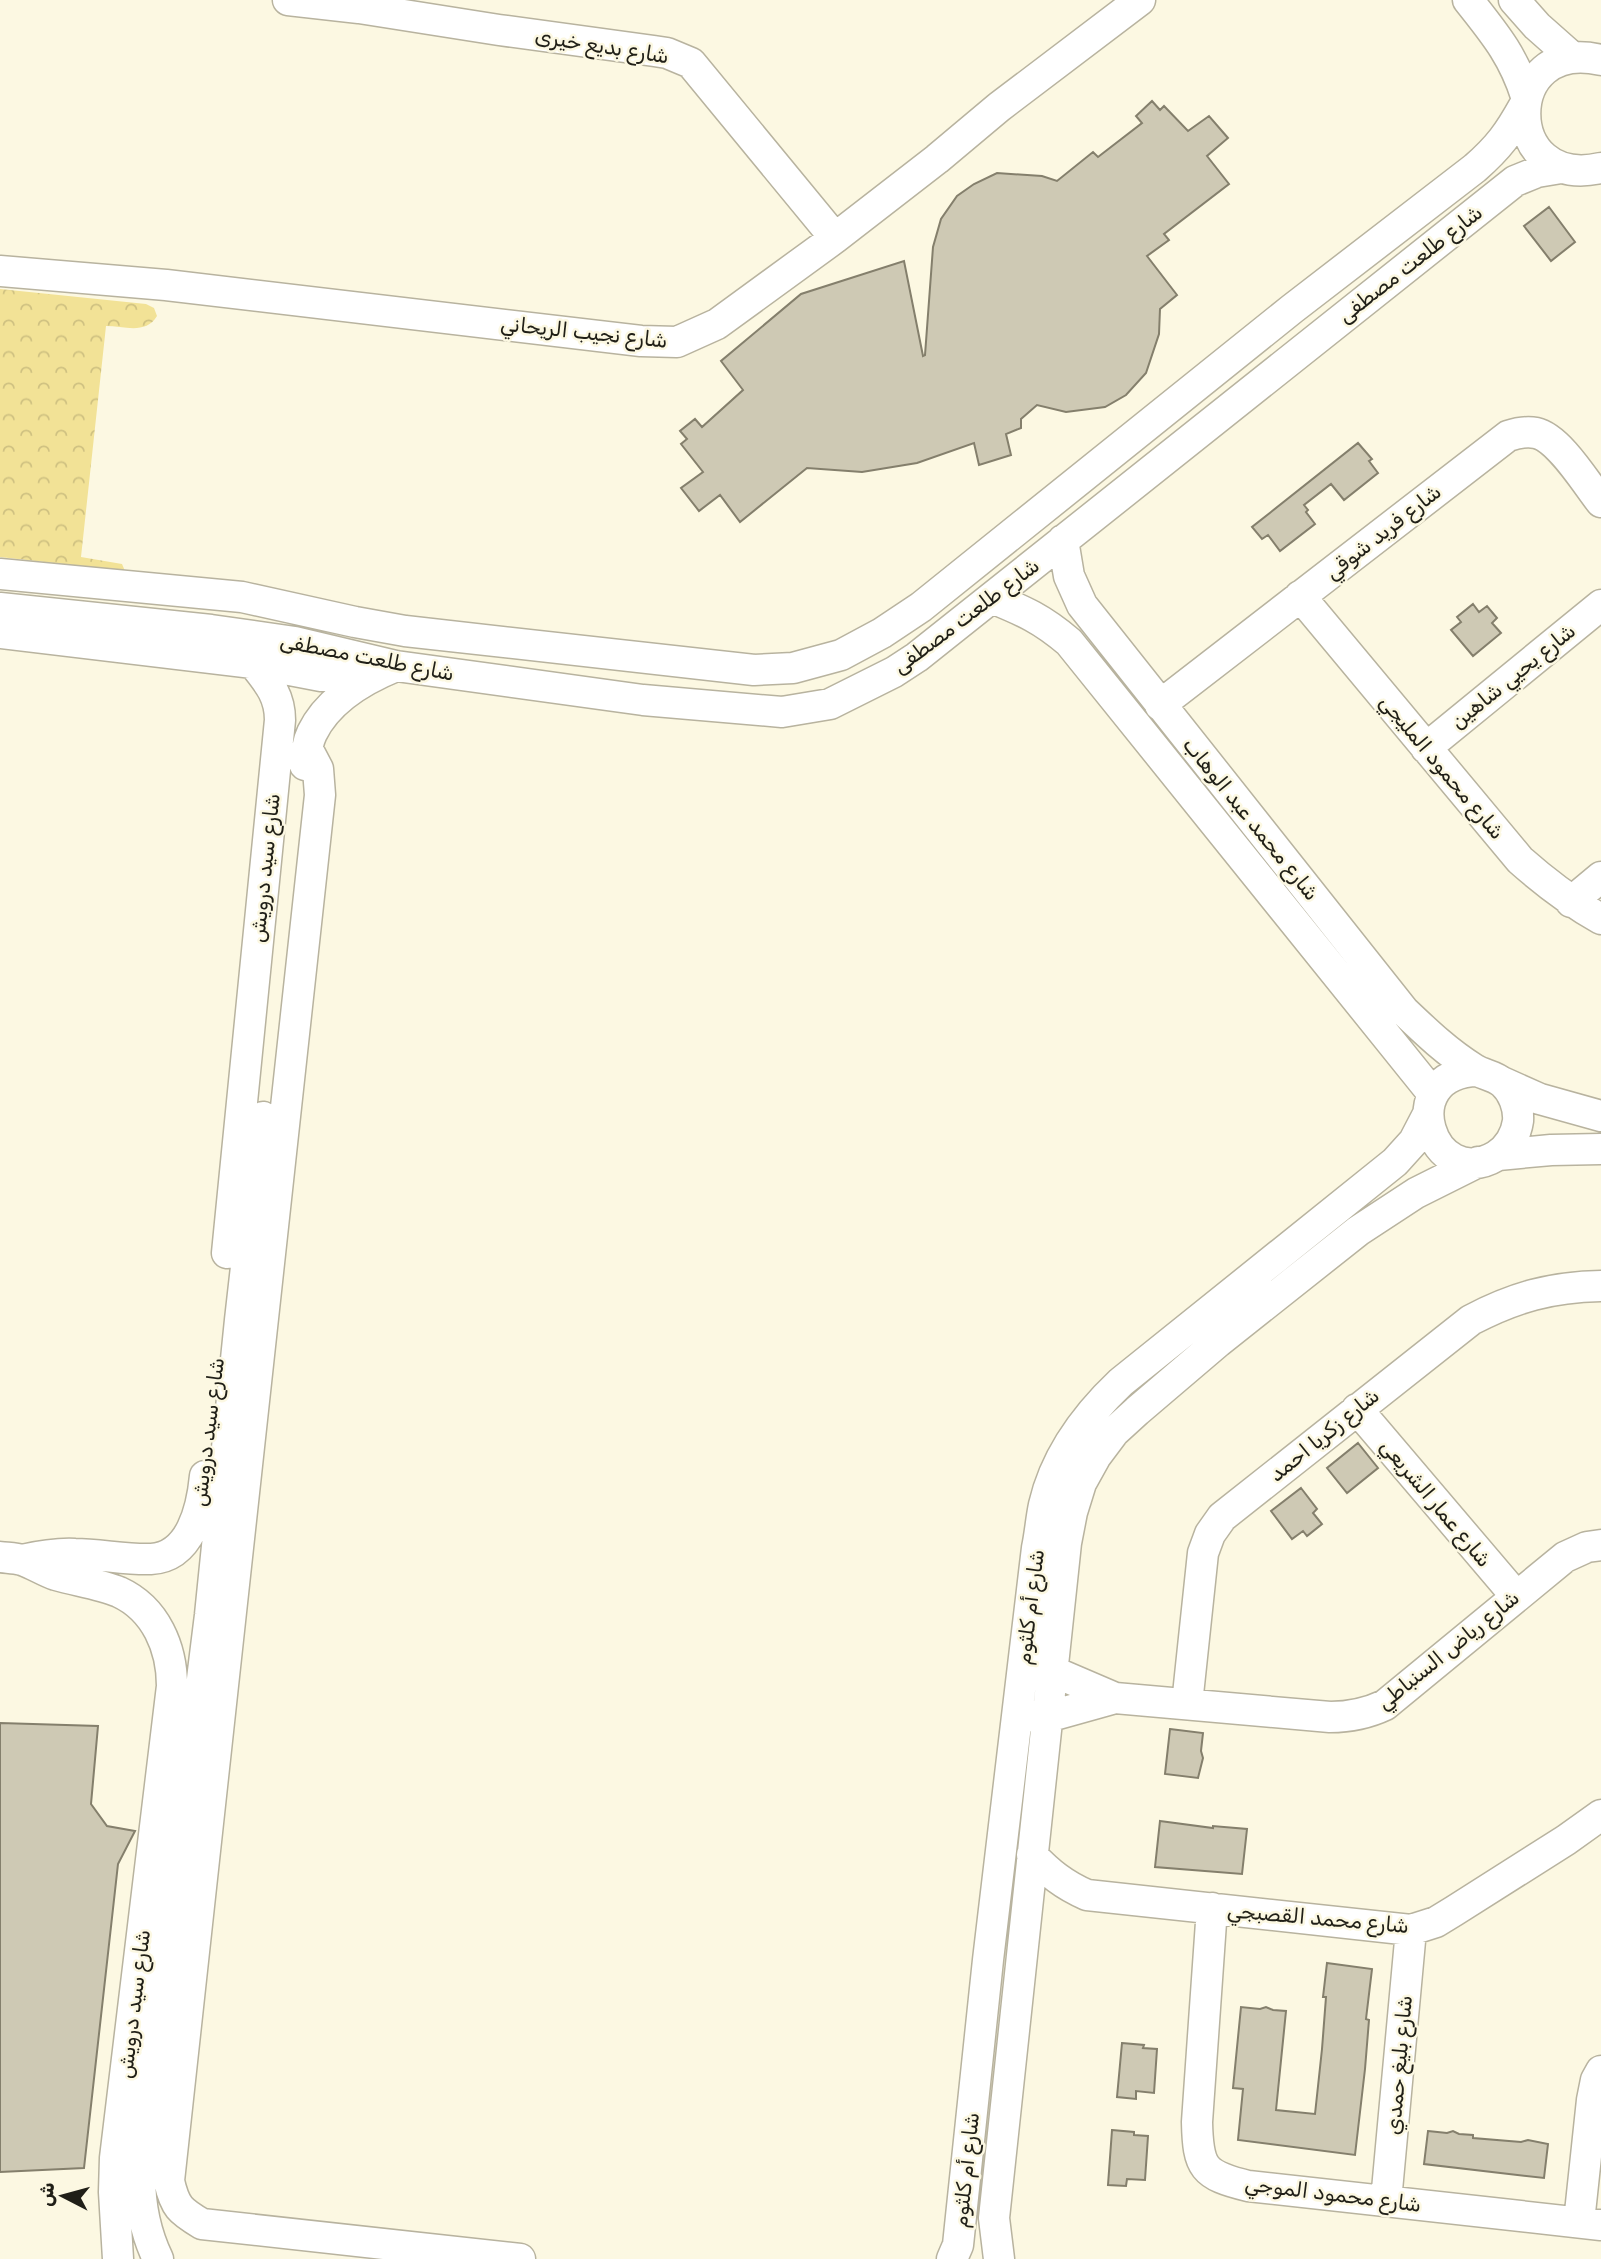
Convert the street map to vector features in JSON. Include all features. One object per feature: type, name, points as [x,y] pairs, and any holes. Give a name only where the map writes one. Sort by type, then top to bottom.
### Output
[{"type":"street","name":"شارع بديع خيرى","points":[[288,0],[359,4],[499,30],[667,53],[691,63],[835,238]]},
{"type":"street","name":"شارع نجيب الريحاني","points":[[0,271],[166,285],[641,341],[677,342],[717,324],[835,238],[999,107],[1140,0]]},
{"type":"street","points":[[1468,0],[1508,52],[1519,73],[1528,137],[1542,156],[1587,172]]},
{"type":"street","points":[[1514,0],[1537,26],[1587,58]]},
{"type":"street","name":"شارع طلعت مصطفى","points":[[0,575],[242,597],[405,631],[754,670],[793,668],[841,655],[882,633],[921,607],[1292,309],[1496,150],[1510,132],[1533,82],[1544,70],[1557,61],[1587,58]]},
{"type":"street","name":"شارع طلعت مصطفى","points":[[0,608],[211,630],[295,642],[385,663],[650,701],[782,712],[830,704],[894,672],[917,657],[1515,181],[1537,172],[1587,172]]},
{"type":"street","name":"شارع فريد شوقي","points":[[1160,705],[1508,436],[1522,432],[1537,433],[1552,440],[1601,502]]},
{"type":"street","name":"شارع محمد عبد الوهاب","points":[[1063,540],[1069,576],[1082,605],[1160,705],[1404,1011],[1429,1035],[1490,1077]]},
{"type":"street","name":"شارع محمود المليجي","points":[[1300,596],[1520,860],[1545,883],[1601,919]]},
{"type":"street","name":"شارع محمد عبد الوهاب","points":[[992,598],[1048,623],[1069,642],[1430,1105]]},
{"type":"street","name":"شارع يحيي شاهين","points":[[1426,748],[1601,605]]},
{"type":"street","points":[[0,633],[253,663],[303,674],[332,676],[385,663]]},
{"type":"street","points":[[650,701],[655,660]]},
{"type":"street","name":"شارع سيد درويش","points":[[11,1559],[75,1554],[153,1559],[170,1554],[181,1543],[191,1531],[201,1507],[280,720],[274,689],[253,663]]},
{"type":"street","points":[[385,663],[346,693],[320,721],[307,748],[318,769],[320,795],[251,1321],[167,2071],[169,2181],[173,2199],[180,2210],[202,2224],[520,2259]]},
{"type":"street","points":[[1572,902],[1601,877]]},
{"type":"street","points":[[1490,1077],[1511,1093],[1517,1105],[1515,1133],[1508,1145],[1488,1158],[1465,1162],[1452,1158],[1434,1141],[1429,1129],[1430,1105],[1441,1084],[1464,1072],[1490,1077],[1540,1098],[1601,1116]]},
{"type":"street","name":"شارع أم كلثوم","points":[[952,2259],[958,2245],[986,1973],[1045,1503],[1061,1459],[1085,1420],[1121,1382],[1395,1161],[1414,1141],[1430,1105]]},
{"type":"street","name":"شارع أم كلثوم","points":[[999,2259],[994,2218],[1031,1855],[1072,1513],[1081,1483],[1114,1432],[1218,1342],[1358,1231],[1416,1193],[1488,1158],[1551,1150],[1601,1149]]},
{"type":"street","name":"شارع زكريا احمد","points":[[1187,1704],[1203,1553],[1210,1534],[1222,1517],[1471,1320],[1501,1304],[1533,1293],[1567,1287],[1601,1286]]},
{"type":"street","name":"شارع عمار الشريعي","points":[[1357,1409],[1516,1596]]},
{"type":"street","name":"شارع رياض السنباطي","points":[[1023,1667],[1052,1671],[1115,1698],[1330,1717],[1368,1713],[1385,1705],[1565,1558],[1587,1547],[1601,1545]]},
{"type":"street","name":"شارع سيد درويش","points":[[11,1559],[117,1591],[128,1598],[150,1616],[158,1628],[165,1642],[172,1671],[128,2160],[114,2215],[118,2259]]},
{"type":"street","name":"شارع رياض السنباطي","points":[[1047,1717],[1115,1698]]},
{"type":"street","points":[[1017,1714],[1047,1717]]},
{"type":"street","name":"شارع محمد القصبجي","points":[[1031,1855],[1053,1877],[1087,1895],[1411,1930],[1436,1922],[1601,1815]]},
{"type":"street","name":"شارع محمد القصبجي","points":[[1024,1924],[1032,1913],[1044,1906],[1087,1895]]},
{"type":"street","name":"شارع محمود الموجي","points":[[1212,1908],[1197,2122],[1197,2143],[1202,2164],[1212,2174],[1248,2186],[1590,2224]]},
{"type":"street","name":"شارع بليغ حمدي","points":[[1386,2201],[1411,1930]]},
{"type":"street","name":"شارع سيد درويش","points":[[158,2259],[145,2224],[128,2160],[167,2071]]},
{"type":"street","points":[[1590,2224],[1592,2100],[1596,2080],[1601,2071]]},
{"type":"green space","points":[[0,289],[146,304],[154,308],[157,316],[147,326],[106,326],[81,557],[122,564],[125,571],[0,557]]},
{"type":"building","points":[[1152,101],[1160,110],[1164,106],[1188,131],[1209,116],[1228,138],[1207,156],[1229,184],[1164,234],[1169,240],[1147,256],[1177,295],[1160,309],[1159,334],[1146,373],[1126,395],[1105,407],[1066,412],[1037,405],[1021,419],[1021,428],[1006,434],[1011,455],[979,465],[974,443],[917,463],[862,472],[807,468],[740,522],[720,495],[699,511],[681,488],[703,472],[681,444],[687,439],[680,431],[695,419],[702,427],[743,390],[721,361],[801,294],[904,261],[923,356],[925,355],[933,247],[941,219],[957,196],[997,173],[1042,176],[1057,181],[1093,152],[1098,157],[1142,123],[1136,116]]},
{"type":"building","points":[[1549,207],[1575,242],[1551,261],[1524,226]]},
{"type":"building","points":[[1358,443],[1372,459],[1369,461],[1378,473],[1344,500],[1331,484],[1304,505],[1315,524],[1280,551],[1268,535],[1262,539],[1252,527]]},
{"type":"building","points":[[1473,604],[1479,612],[1487,606],[1497,618],[1492,623],[1501,633],[1473,656],[1451,630],[1461,622],[1457,617]]},
{"type":"building","points":[[1358,1443],[1378,1468],[1347,1493],[1327,1468]]},
{"type":"building","points":[[1301,1488],[1317,1509],[1313,1513],[1322,1524],[1307,1536],[1303,1531],[1292,1539],[1271,1511]]},
{"type":"building","points":[[0,1723],[98,1726],[91,1804],[107,1826],[135,1831],[118,1864],[84,2168],[0,2172]]},
{"type":"building","points":[[1170,1729],[1203,1733],[1203,1758],[1198,1778],[1165,1774]]},
{"type":"building","points":[[1160,1821],[1213,1828],[1247,1829],[1242,1874],[1155,1867]]},
{"type":"building","points":[[1327,1963],[1372,1969],[1366,2019],[1369,2020],[1365,2069],[1355,2155],[1238,2140],[1243,2089],[1233,2088],[1241,2007],[1266,2007],[1286,2011],[1276,2110],[1315,2114]]},
{"type":"building","points":[[1122,2043],[1157,2049],[1154,2093],[1136,2091],[1136,2099],[1117,2097]]},
{"type":"building","points":[[1112,2130],[1148,2136],[1145,2180],[1127,2179],[1126,2186],[1108,2185]]},
{"type":"building","points":[[1428,2131],[1453,2131],[1473,2135],[1473,2138],[1521,2142],[1528,2140],[1548,2144],[1544,2178],[1424,2164]]}]
